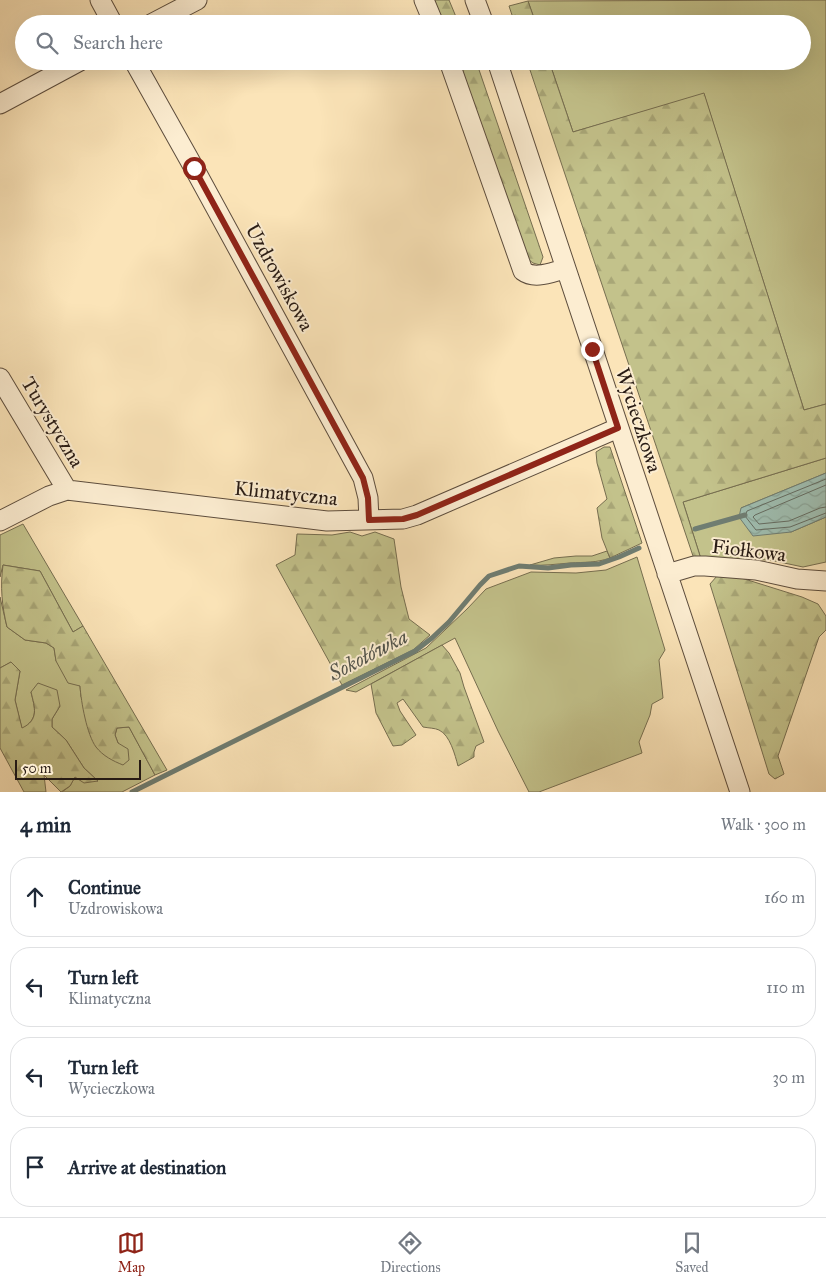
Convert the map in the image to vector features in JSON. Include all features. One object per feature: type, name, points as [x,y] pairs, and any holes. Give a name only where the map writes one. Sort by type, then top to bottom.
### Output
[{"type":"street","points":[[100,0],[108,15]]},
{"type":"street","points":[[168,15],[197,0]]},
{"type":"street","points":[[424,0],[430,15]]},
{"type":"street","points":[[475,0],[481,15]]},
{"type":"street","points":[[0,104],[63,70]]},
{"type":"street","name":"Uzdrowiskowa","points":[[139,70],[363,478],[368,498],[369,520]]},
{"type":"street","points":[[452,70],[523,271],[529,276],[566,269]]},
{"type":"street","name":"Wycieczkowa","points":[[500,70],[740,792]]},
{"type":"street","name":"Turystyczna","points":[[0,378],[67,490]]},
{"type":"street","name":"Klimatyczna","points":[[0,521],[49,496],[67,490],[320,520],[403,519],[417,515],[618,428]]},
{"type":"street","name":"Fiołkowa","points":[[667,574],[694,566],[705,566],[756,570],[796,579],[826,581]]},
{"type":"green space","points":[[426,0],[449,0],[455,15],[432,15]]},
{"type":"green space","points":[[826,0],[826,404],[804,410],[704,94],[573,132],[552,70],[811,70],[811,15],[533,15],[528,1]]},
{"type":"green space","points":[[528,1],[533,15],[512,15],[509,6]]},
{"type":"green space","points":[[453,70],[479,70],[543,257],[540,265],[533,263],[524,256]]},
{"type":"green space","points":[[530,70],[552,70],[573,132],[704,93],[804,410],[826,404],[826,458],[683,502],[701,559],[694,559]]},
{"type":"green space","points":[[604,447],[610,447],[642,543],[610,558],[602,538],[597,508],[607,499],[597,463],[596,452]]},
{"type":"green space","points":[[826,458],[826,473],[741,508],[791,532],[826,517],[826,562],[803,567],[770,560],[701,559],[683,502]]},
{"type":"green space","points":[[23,524],[83,626],[73,632],[40,571],[3,565],[0,577],[0,535]]},
{"type":"green space","points":[[350,532],[362,536],[375,532],[394,539],[401,587],[409,619],[430,635],[413,650],[342,685],[276,565],[295,555],[297,534],[332,535]]},
{"type":"green space","points":[[607,551],[610,558],[600,561],[530,565],[554,558],[592,556]]},
{"type":"green space","points":[[637,557],[665,650],[659,660],[663,698],[652,704],[650,715],[639,742],[642,753],[539,792],[529,792],[498,731],[455,638],[356,692],[346,690],[426,648],[486,589],[531,572],[576,573],[606,570]]},
{"type":"green space","points":[[3,565],[40,571],[73,632],[83,626],[167,770],[155,775],[129,727],[117,728],[115,735],[118,743],[128,749],[129,760],[123,765],[108,758],[96,747],[87,727],[80,686],[68,683],[56,661],[54,648],[46,643],[25,640],[7,627],[2,596]]},
{"type":"green space","points":[[717,576],[735,576],[802,597],[818,604],[826,616],[826,630],[819,637],[778,756],[784,774],[775,779],[769,774],[710,584]]},
{"type":"green space","points":[[0,597],[7,627],[25,640],[46,643],[54,648],[56,661],[80,686],[81,697],[118,743],[115,735],[117,728],[129,727],[155,775],[122,792],[62,792],[70,786],[75,776],[98,781],[84,768],[66,740],[52,727],[52,719],[60,706],[31,692],[34,713],[31,721],[22,729],[15,700],[20,671],[11,662],[0,668]]},
{"type":"green space","points":[[442,645],[449,653],[460,673],[484,742],[476,746],[474,757],[458,766],[452,746],[446,736],[437,729],[423,727],[403,699],[397,703],[400,711],[416,735],[402,745],[393,746],[376,713],[371,684]]},
{"type":"green space","points":[[11,662],[20,671],[15,700],[22,728],[33,717],[34,708],[31,692],[38,683],[57,690],[60,706],[52,719],[52,727],[66,740],[84,768],[98,781],[84,783],[75,777],[70,786],[61,792],[44,775],[46,792],[24,792],[0,748],[0,668]]},
{"type":"water","points":[[826,473],[826,517],[791,532],[753,536],[739,517],[741,508]]},
{"type":"waterway","name":"Sokołówka","points":[[695,529],[745,515]]},
{"type":"waterway","name":"Sokołówka","points":[[132,792],[415,651],[449,622],[489,576],[519,566],[548,568],[599,564],[639,548]]},
{"type":"route","points":[[194,168],[363,478],[368,498],[369,520],[403,519],[417,515],[618,428],[592,349]]}]
